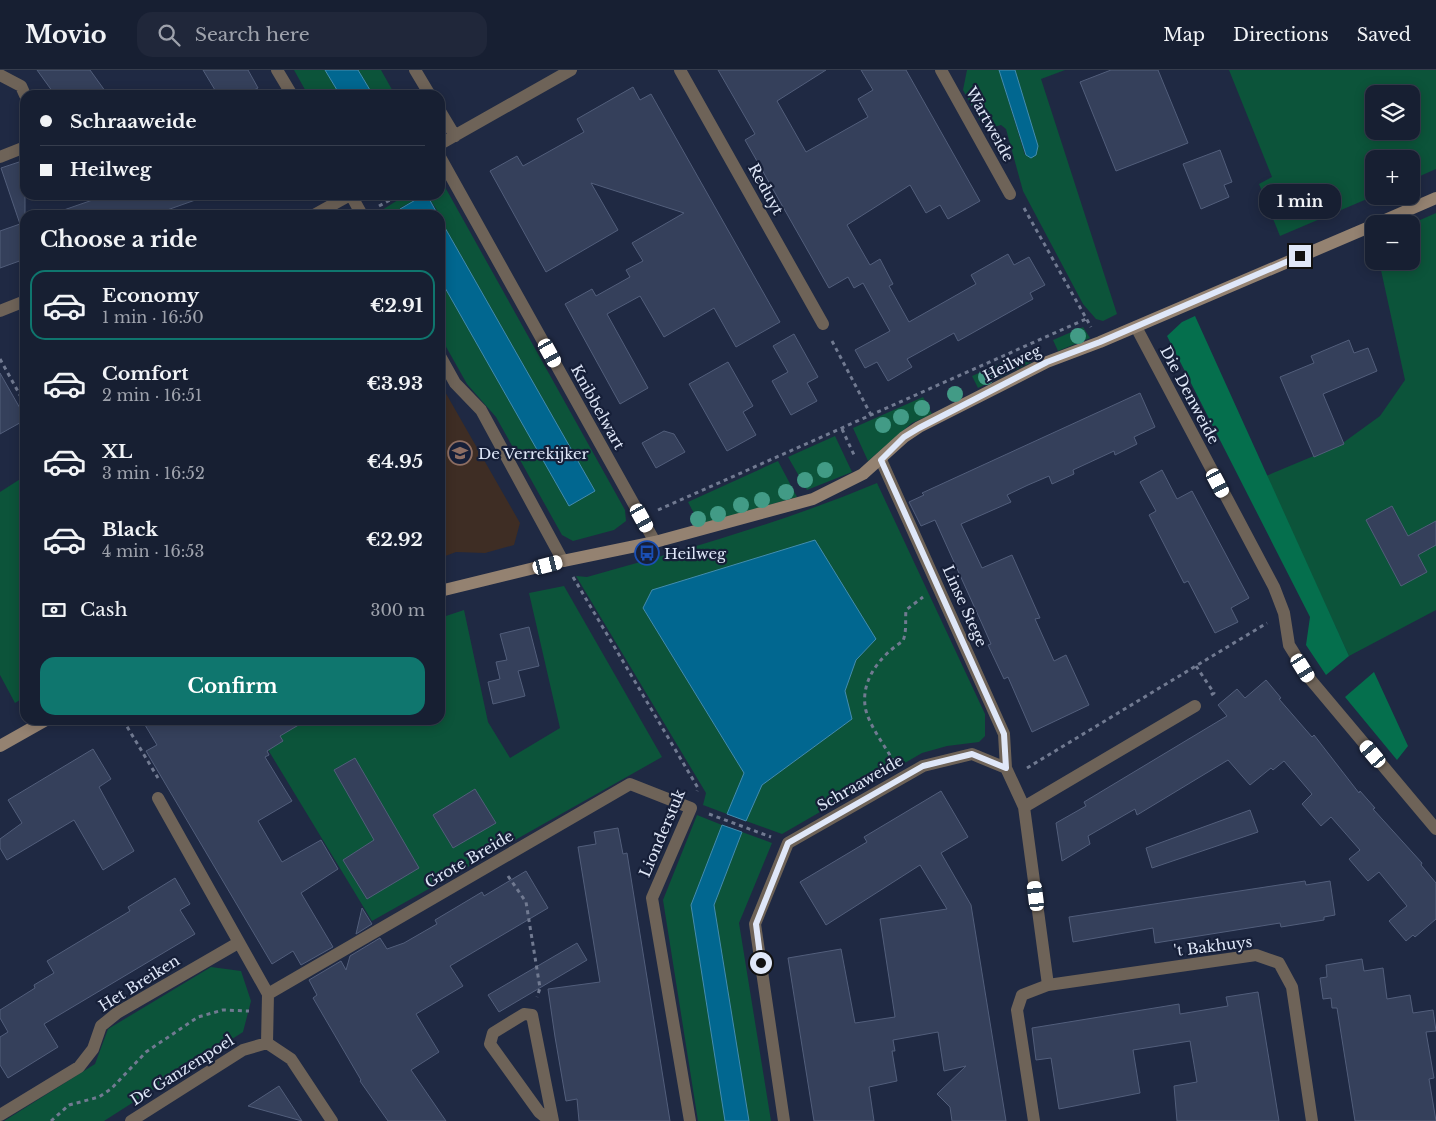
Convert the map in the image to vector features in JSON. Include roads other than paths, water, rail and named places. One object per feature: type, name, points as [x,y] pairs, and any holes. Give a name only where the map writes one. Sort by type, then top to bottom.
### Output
[{"type":"street","points":[[277,70],[289,90]]},
{"type":"street","points":[[415,70],[427,90]]},
{"type":"street","points":[[445,141],[571,70]]},
{"type":"street","name":"Reduyt","points":[[680,70],[823,324]]},
{"type":"street","name":"Wartweide","points":[[941,70],[1010,194]]},
{"type":"street","points":[[0,75],[21,86],[23,90]]},
{"type":"street","points":[[445,119],[455,136]]},
{"type":"street","points":[[0,157],[20,149]]},
{"type":"street","name":"Knibbelwart","points":[[445,166],[655,542]]},
{"type":"street","name":"Heilweg","points":[[1396,215],[1436,198]]},
{"type":"street","points":[[323,210],[341,200]]},
{"type":"street","name":"Heilweg","points":[[445,590],[563,561],[655,542],[813,499],[863,474],[881,460],[904,437],[919,428],[1047,362],[1136,327],[1365,228]]},
{"type":"street","points":[[0,311],[20,303]]},
{"type":"street","name":"Die Denweide","points":[[1136,327],[1274,587],[1284,613],[1289,645],[1310,679],[1436,830]]},
{"type":"street","points":[[445,365],[455,383],[481,410],[563,561]]},
{"type":"street","name":"Linse Stege","points":[[881,460],[1004,734],[1009,773]]},
{"type":"street","points":[[1024,807],[1195,706]]},
{"type":"street","points":[[0,746],[37,725]]},
{"type":"street","name":"Schraaweide","points":[[784,1121],[756,924],[788,843],[923,766],[972,754],[1009,773]]},
{"type":"street","points":[[1009,773],[1024,807],[1048,985],[1022,995],[1017,1010],[1034,1121]]},
{"type":"street","name":"Grote Breide","points":[[268,994],[630,784],[691,808]]},
{"type":"street","points":[[158,798],[268,994],[267,1043],[291,1060],[332,1121]]},
{"type":"street","name":"Lionderstuk","points":[[690,1121],[652,898],[691,808]]},
{"type":"street","name":"Het Breiken","points":[[0,1114],[79,1067],[93,1049],[101,1026],[117,1013],[238,943]]},
{"type":"street","name":"'t Bakhuys","points":[[1048,985],[1256,955],[1279,963],[1292,987],[1312,1121]]},
{"type":"street","points":[[524,1014],[532,1015],[552,1121],[539,1112],[490,1044],[493,1033],[524,1014]]},
{"type":"street","name":"De Ganzenpoel","points":[[131,1121],[244,1050],[267,1043]]},
{"type":"water","points":[[325,70],[358,70],[370,90],[337,90]]},
{"type":"water","points":[[999,70],[1015,70],[1038,146],[1036,155],[1031,158],[1026,155]]},
{"type":"water","points":[[415,200],[430,200],[435,210],[400,210]]},
{"type":"water","points":[[445,228],[595,491],[569,506],[445,288]]},
{"type":"water","points":[[815,540],[876,639],[856,660],[845,691],[852,719],[762,785],[746,821],[727,814],[744,773],[643,608],[652,590]]},
{"type":"water","points":[[722,825],[742,832],[714,905],[749,1121],[725,1121],[691,905]]},
{"type":"place","name":"De Verrekijker","points":[[460,453]]},
{"type":"place","name":"Heilweg","points":[[647,553]]}]
